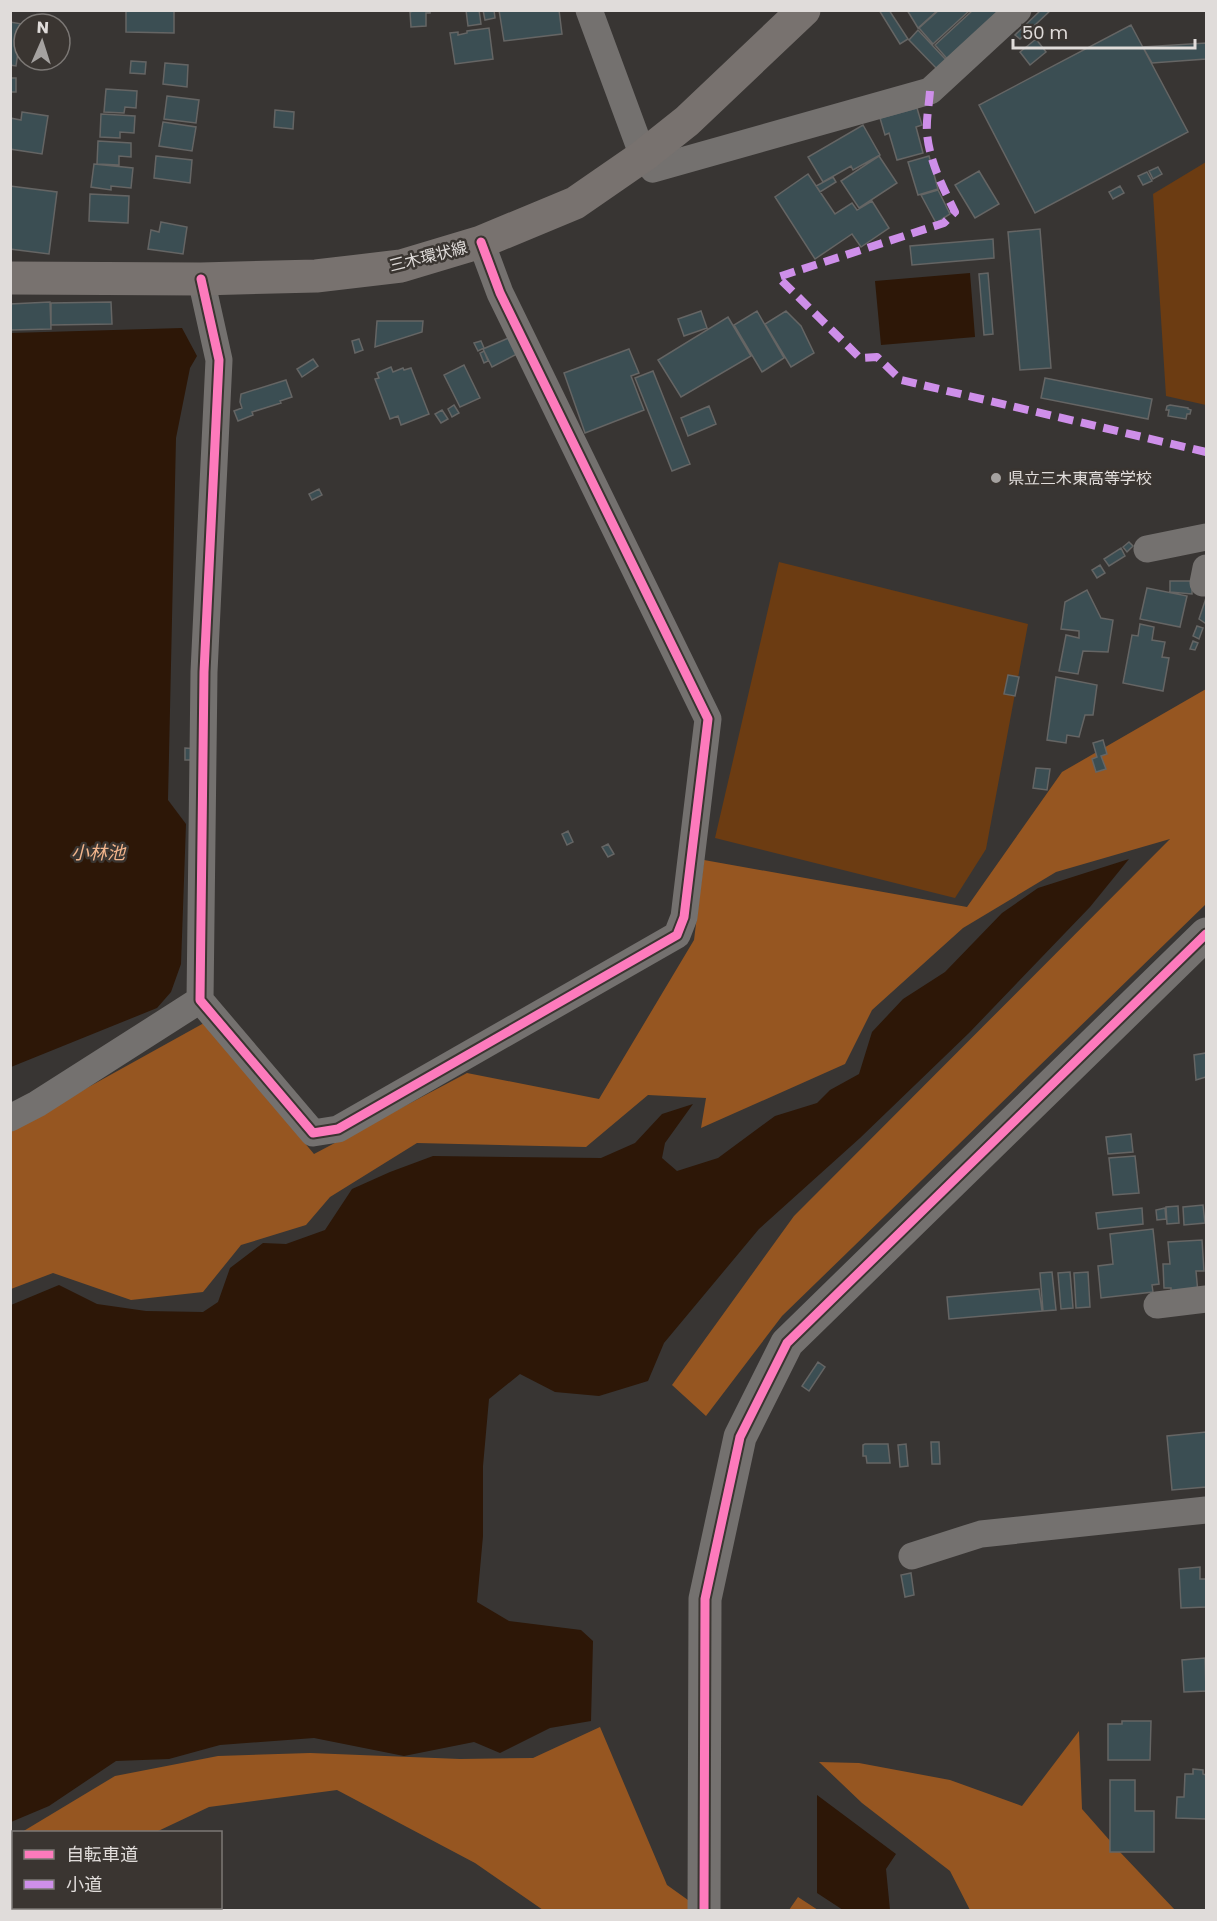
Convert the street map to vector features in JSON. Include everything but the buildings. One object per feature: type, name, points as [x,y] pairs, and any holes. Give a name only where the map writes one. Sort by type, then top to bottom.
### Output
[{"type":"main road","name":"三木環状線","points":[[10,278],[201,279],[316,276],[401,266],[481,242],[575,203],[644,156],[687,121],[804,10]]},
{"type":"street","points":[[589,10],[644,156],[653,170],[930,91],[1018,10]]},
{"type":"street","points":[[201,279],[219,360],[204,672],[200,1000],[313,1133],[338,1129],[677,935],[684,917],[708,719],[500,293],[481,242]]},
{"type":"street","points":[[1147,549],[1206,537]]},
{"type":"street","points":[[1206,568],[1203,583],[1206,583]]},
{"type":"street","points":[[704,1911],[705,1599],[740,1437],[787,1343],[1206,934]]},
{"type":"street","points":[[10,1118],[37,1104],[200,1000]]},
{"type":"street","points":[[1157,1305],[1206,1299]]},
{"type":"street","points":[[912,1556],[981,1534],[1206,1510]]},
{"type":"shaded area","points":[[1206,162],[1206,405],[1166,396],[1153,194]]},
{"type":"shaded area","points":[[779,562],[1028,624],[986,849],[955,898],[715,838]]},
{"type":"shaded area","points":[[1206,689],[1206,904],[782,1316],[706,1416],[672,1385],[794,1216],[1170,839],[1056,872],[963,928],[872,1010],[845,1064],[701,1128],[706,1098],[648,1095],[586,1147],[417,1143],[330,1197],[306,1225],[241,1245],[203,1292],[131,1300],[53,1273],[11,1289],[11,1130],[204,1023],[314,1154],[467,1073],[599,1099],[694,940],[704,860],[967,907],[1062,772]]},
{"type":"shaded area","points":[[600,1727],[667,1885],[702,1910],[543,1910],[475,1863],[337,1790],[209,1807],[158,1831],[24,1831],[115,1776],[218,1756],[310,1753],[460,1759],[533,1758]]},
{"type":"shaded area","points":[[1079,1731],[1082,1809],[1175,1910],[970,1910],[950,1871],[862,1803],[819,1762],[859,1763],[950,1780],[1022,1806]]},
{"type":"shaded area","points":[[12,1838],[11,1903],[10,1839]]},
{"type":"shaded area","points":[[798,1897],[818,1910],[789,1910]]},
{"type":"water","points":[[970,273],[975,337],[881,345],[875,281]]},
{"type":"water","name":"小林池","points":[[182,328],[197,356],[190,368],[176,438],[168,800],[186,824],[181,964],[171,992],[157,1008],[11,1067],[11,333]]},
{"type":"water","points":[[1129,859],[1090,907],[969,1033],[860,1138],[759,1229],[664,1343],[648,1381],[599,1396],[555,1392],[520,1374],[489,1399],[483,1466],[483,1536],[477,1602],[509,1621],[581,1630],[593,1641],[591,1721],[550,1728],[500,1753],[474,1742],[404,1756],[314,1738],[220,1745],[169,1759],[116,1761],[49,1806],[11,1822],[11,1305],[59,1285],[97,1304],[146,1311],[203,1312],[218,1302],[230,1268],[263,1243],[286,1244],[325,1230],[352,1189],[433,1156],[601,1158],[635,1143],[662,1114],[693,1104],[665,1143],[662,1158],[677,1171],[718,1158],[775,1116],[817,1103],[830,1090],[859,1074],[872,1032],[903,999],[945,972],[1002,913],[1038,888]]},
{"type":"water","points":[[817,1795],[896,1854],[886,1869],[890,1910],[843,1910],[817,1893]]},
{"type":"marked path","points":[[930,91],[928,143],[937,174],[955,212],[944,223],[778,277],[860,358],[877,357],[901,380],[1206,452]]},
{"type":"cycle path","points":[[201,279],[219,360],[204,672],[200,1000],[313,1133],[338,1129],[677,935],[684,917],[708,719],[500,293],[481,242]]},
{"type":"cycle path","points":[[704,1910],[705,1599],[740,1437],[787,1343],[1206,934]]},
{"type":"place","name":"県立三木東高等学校","points":[[996,478]]}]
